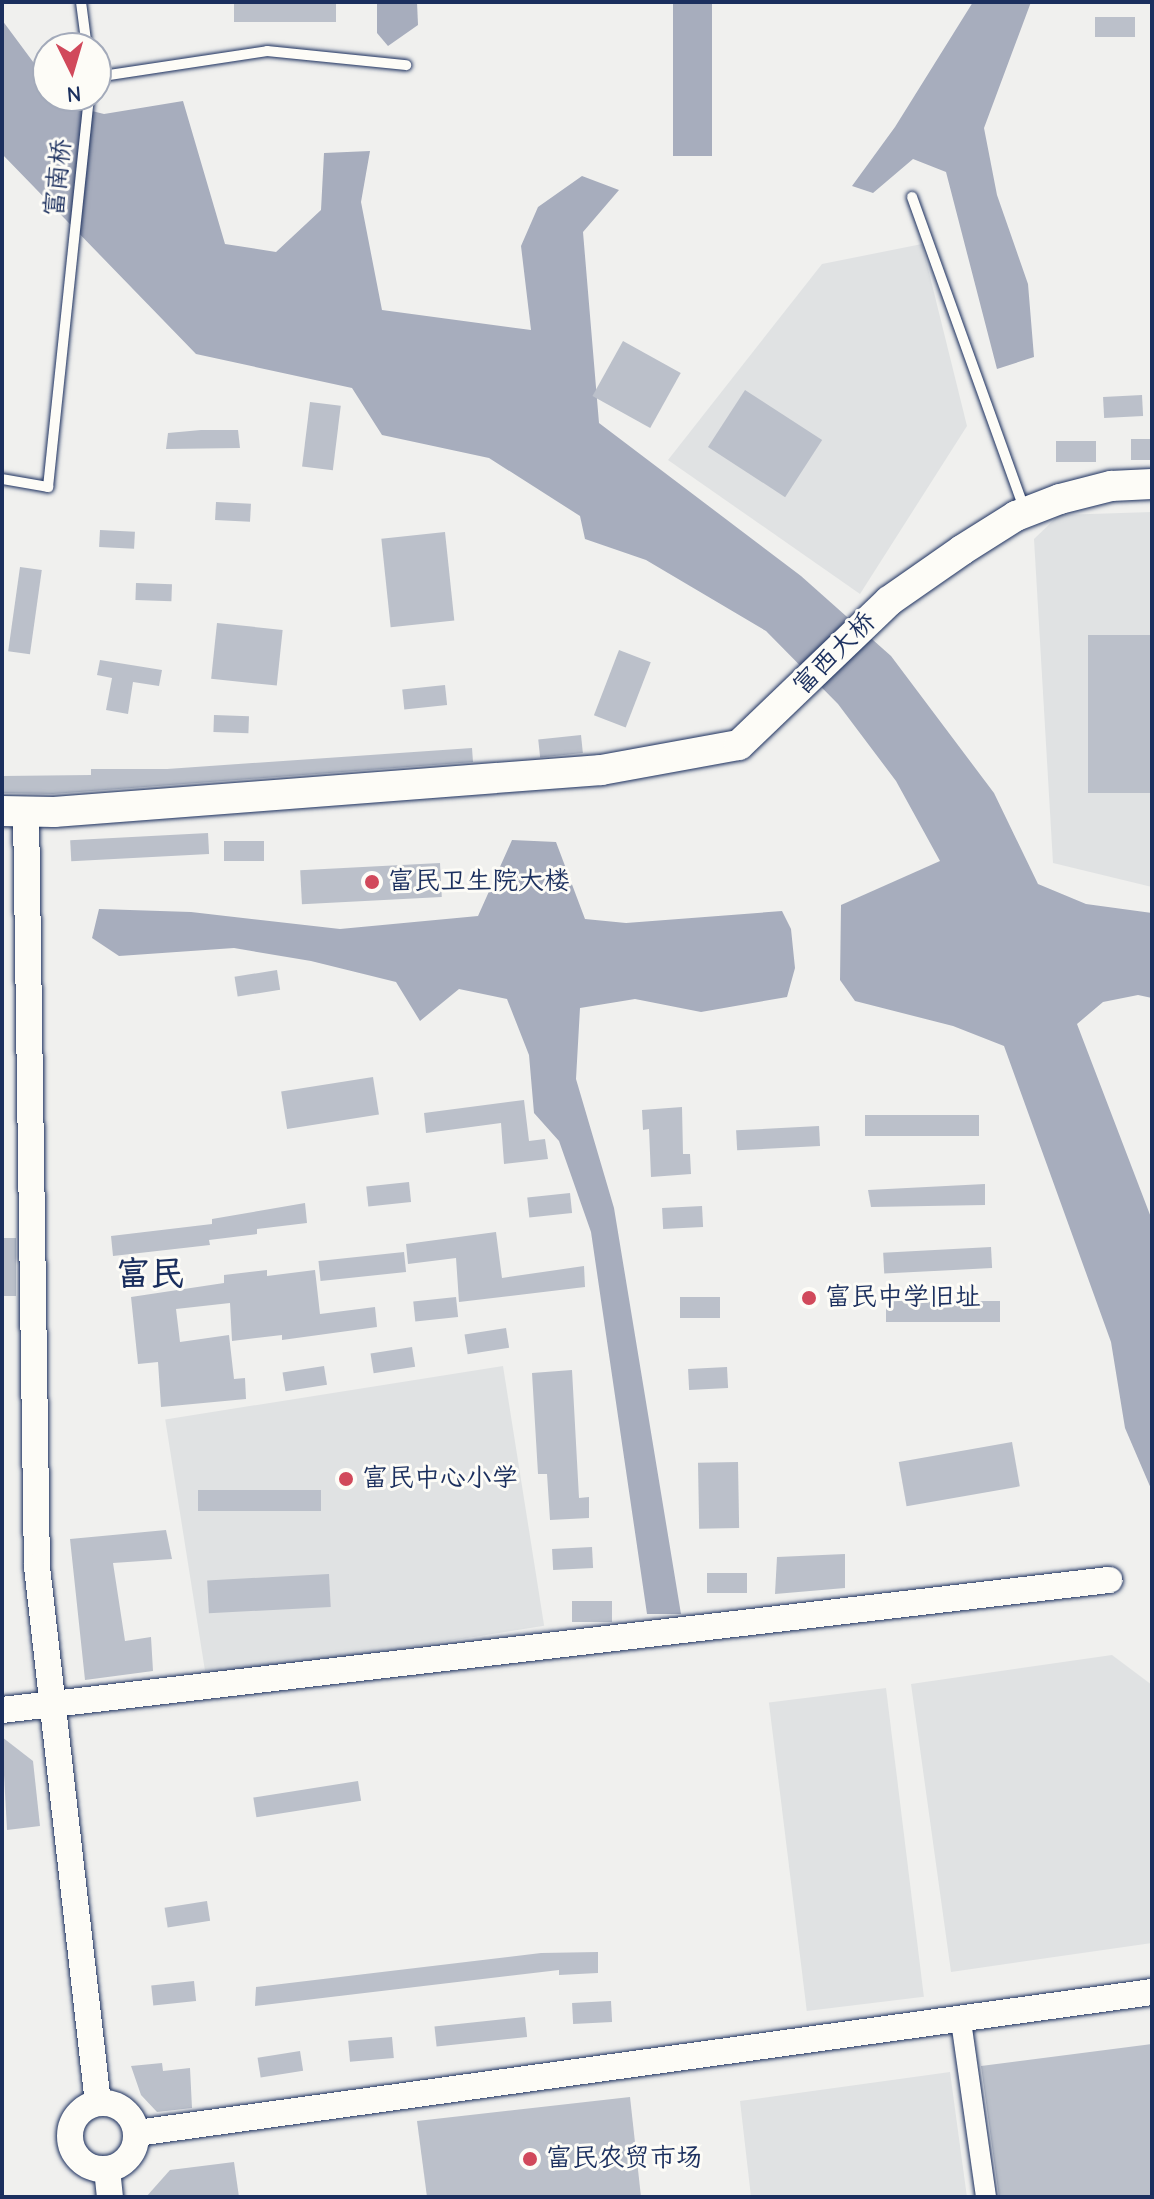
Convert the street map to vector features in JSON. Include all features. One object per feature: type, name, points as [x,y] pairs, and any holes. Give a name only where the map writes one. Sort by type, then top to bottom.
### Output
[{"type":"main road","name":"富西大桥","points":[[14,811],[601,770],[739,745],[889,601],[1025,513],[1111,486],[1152,484]]},
{"type":"street","points":[[14,811],[37,1567],[98,2103]]},
{"type":"street","points":[[2,1710],[1109,1580]]},
{"type":"street","points":[[137,2133],[961,2021],[1152,1992]]},
{"type":"street","points":[[961,2021],[986,2197]]},
{"type":"street","points":[[98,2103],[124,2109],[137,2133],[134,2150],[123,2163],[107,2169],[83,2161],[70,2140],[72,2123],[82,2110],[98,2103]]},
{"type":"street","points":[[107,2169],[110,2197]]},
{"type":"lane","points":[[81,2],[85,32]]},
{"type":"lane","points":[[112,75],[267,51],[406,65]]},
{"type":"lane","name":"富南桥","points":[[2,479],[48,487],[87,112]]},
{"type":"lane","points":[[912,197],[1025,513]]},
{"type":"shaded area","points":[[922,244],[967,426],[860,594],[668,460],[822,264]]},
{"type":"shaded area","points":[[1152,512],[1152,887],[1053,863],[1034,539],[1059,515]]},
{"type":"shaded area","name":"富民中心小学","points":[[503,1366],[544,1626],[206,1679],[165,1420]]},
{"type":"shaded area","points":[[1112,1655],[1152,1685],[1152,1943],[951,1972],[911,1684]]},
{"type":"shaded area","points":[[886,1688],[924,1997],[807,2011],[769,1702]]},
{"type":"shaded area","points":[[950,2072],[967,2197],[751,2197],[740,2101]]},
{"type":"water","points":[[377,2],[417,2],[418,25],[388,46],[377,33]]},
{"type":"water","points":[[673,2],[712,2],[712,156],[673,156]]},
{"type":"water","points":[[973,2],[1031,2],[984,128],[997,195],[1028,284],[1034,357],[997,369],[946,172],[913,159],[873,193],[852,186],[895,127]]},
{"type":"water","points":[[2,20],[32,60],[32,112],[104,114],[183,101],[225,244],[276,252],[321,210],[324,153],[370,151],[361,202],[382,310],[531,330],[521,246],[538,207],[582,176],[619,190],[583,232],[599,423],[801,576],[891,656],[994,793],[1038,884],[1086,904],[1152,913],[1152,998],[1138,995],[1103,1002],[1077,1024],[1152,1220],[1152,1491],[1125,1428],[1111,1342],[1004,1046],[953,1026],[855,1001],[840,980],[841,905],[940,861],[896,781],[838,704],[766,631],[646,560],[585,539],[580,516],[489,458],[382,435],[352,388],[196,354],[2,154]]},
{"type":"water","points":[[512,840],[556,842],[585,919],[626,923],[782,911],[791,929],[795,968],[787,997],[701,1012],[635,999],[580,1008],[576,1079],[614,1208],[681,1614],[647,1614],[591,1232],[559,1141],[534,1113],[529,1055],[507,999],[459,989],[420,1021],[396,982],[311,961],[234,948],[119,956],[92,938],[99,909],[191,912],[340,929],[478,916]]},
{"type":"building","points":[[234,2],[336,2],[336,22],[234,22]]},
{"type":"building","points":[[1095,17],[1135,17],[1135,37],[1095,37]]},
{"type":"building","points":[[623,341],[681,373],[650,428],[592,396]]},
{"type":"building","points":[[745,390],[822,440],[785,497],[708,447]]},
{"type":"building","points":[[1142,395],[1143,416],[1104,418],[1103,397]]},
{"type":"building","points":[[310,402],[341,406],[333,470],[302,467]]},
{"type":"building","points":[[238,430],[240,448],[166,449],[168,433]]},
{"type":"building","points":[[1131,439],[1152,439],[1152,460],[1131,460]]},
{"type":"building","points":[[1056,441],[1096,441],[1096,462],[1056,462]]},
{"type":"building","points":[[216,502],[251,504],[250,522],[215,520]]},
{"type":"building","points":[[100,530],[135,532],[134,549],[99,547]]},
{"type":"building","points":[[445,532],[454,621],[391,627],[381,539]]},
{"type":"building","points":[[20,567],[42,570],[30,654],[8,651]]},
{"type":"building","points":[[136,583],[172,584],[171,601],[135,600]]},
{"type":"building","points":[[217,623],[283,630],[277,686],[211,679]]},
{"type":"building","points":[[1088,635],[1152,635],[1152,793],[1088,793]]},
{"type":"building","points":[[619,650],[651,662],[626,728],[594,715]]},
{"type":"building","points":[[100,660],[162,670],[159,686],[133,682],[128,714],[106,710],[112,678],[97,675]]},
{"type":"building","points":[[445,685],[447,705],[404,709],[402,689]]},
{"type":"building","points":[[214,715],[249,716],[248,733],[213,732]]},
{"type":"building","points":[[581,735],[583,753],[540,757],[538,739]]},
{"type":"building","points":[[472,748],[473,762],[53,794],[2,793],[2,776],[91,775],[91,769],[167,769]]},
{"type":"building","points":[[208,833],[209,854],[71,861],[70,840]]},
{"type":"building","points":[[224,841],[264,841],[264,861],[224,861]]},
{"type":"building","name":"富民卫生院大楼","points":[[440,863],[442,897],[302,904],[300,870]]},
{"type":"building","points":[[277,970],[280,990],[238,996],[235,977]]},
{"type":"building","points":[[373,1077],[379,1115],[287,1129],[281,1092]]},
{"type":"building","points":[[524,1100],[529,1141],[545,1139],[548,1159],[504,1164],[501,1123],[426,1133],[424,1113]]},
{"type":"building","points":[[682,1107],[683,1154],[690,1154],[691,1174],[651,1177],[649,1129],[643,1130],[642,1110]]},
{"type":"building","points":[[865,1115],[979,1115],[979,1136],[865,1136]]},
{"type":"building","points":[[819,1126],[820,1146],[737,1150],[736,1130]]},
{"type":"building","points":[[409,1182],[411,1202],[368,1206],[366,1186]]},
{"type":"building","points":[[985,1184],[985,1205],[871,1207],[868,1190]]},
{"type":"building","points":[[570,1193],[572,1213],[529,1217],[527,1197]]},
{"type":"building","points":[[305,1203],[307,1223],[257,1229],[257,1234],[209,1240],[210,1245],[113,1256],[111,1236],[212,1224],[212,1219]]},
{"type":"building","points":[[702,1206],[703,1227],[663,1229],[662,1208]]},
{"type":"building","points":[[496,1232],[502,1278],[584,1266],[585,1287],[459,1302],[456,1258],[408,1264],[406,1244]]},
{"type":"building","points":[[2,1238],[16,1238],[16,1296],[2,1296]]},
{"type":"building","points":[[991,1247],[992,1268],[884,1274],[883,1253]]},
{"type":"building","points":[[404,1252],[406,1272],[321,1281],[318,1261]]},
{"type":"building","points":[[267,1270],[267,1276],[315,1270],[320,1314],[375,1307],[377,1327],[282,1340],[282,1335],[232,1341],[230,1303],[176,1309],[180,1342],[229,1335],[234,1379],[245,1378],[246,1399],[161,1407],[158,1362],[138,1364],[131,1297],[224,1283],[224,1275]]},
{"type":"building","points":[[456,1297],[458,1317],[415,1321],[413,1301]]},
{"type":"building","points":[[680,1297],[720,1297],[720,1318],[680,1318]]},
{"type":"building","points":[[886,1301],[1000,1301],[1000,1322],[886,1322]]},
{"type":"building","points":[[506,1328],[509,1348],[468,1354],[465,1335]]},
{"type":"building","points":[[412,1347],[415,1367],[374,1373],[371,1354]]},
{"type":"building","points":[[324,1366],[327,1385],[285,1391],[283,1373]]},
{"type":"building","points":[[727,1367],[728,1388],[689,1390],[688,1369]]},
{"type":"building","points":[[572,1370],[579,1498],[589,1497],[589,1518],[550,1520],[547,1474],[538,1474],[532,1373]]},
{"type":"building","points":[[1012,1442],[1020,1486],[907,1506],[899,1462]]},
{"type":"building","points":[[738,1462],[739,1528],[699,1529],[698,1463]]},
{"type":"building","points":[[198,1490],[321,1490],[321,1511],[198,1511]]},
{"type":"building","points":[[166,1530],[172,1559],[113,1563],[125,1641],[151,1637],[153,1671],[85,1680],[70,1539]]},
{"type":"building","points":[[592,1547],[593,1568],[553,1570],[552,1549]]},
{"type":"building","points":[[845,1554],[845,1588],[775,1594],[777,1557]]},
{"type":"building","points":[[707,1573],[747,1573],[747,1593],[707,1593]]},
{"type":"building","points":[[329,1574],[331,1607],[209,1613],[207,1580]]},
{"type":"building","points":[[572,1601],[612,1601],[612,1622],[572,1622]]},
{"type":"building","points":[[2,1737],[33,1761],[40,1826],[7,1830]]},
{"type":"building","points":[[358,1781],[361,1801],[256,1817],[253,1798]]},
{"type":"building","points":[[207,1901],[210,1921],[168,1927],[165,1908]]},
{"type":"building","points":[[598,1952],[598,1973],[559,1975],[559,1970],[255,2006],[256,1987],[541,1953]]},
{"type":"building","points":[[194,1981],[196,2001],[153,2005],[151,1985]]},
{"type":"building","points":[[611,2001],[612,2022],[573,2024],[572,2003]]},
{"type":"building","points":[[525,2017],[527,2037],[437,2046],[434,2027]]},
{"type":"building","points":[[392,2037],[394,2058],[350,2062],[348,2041]]},
{"type":"building","points":[[1152,2044],[1152,2197],[999,2197],[981,2066]]},
{"type":"building","points":[[300,2051],[303,2071],[261,2077],[258,2058]]},
{"type":"building","points":[[162,2063],[163,2071],[190,2068],[192,2108],[157,2112],[141,2095],[131,2066]]},
{"type":"building","name":"富民农贸市场","points":[[630,2097],[641,2197],[427,2197],[417,2121]]},
{"type":"building","points":[[234,2162],[239,2197],[146,2197],[170,2170]]},
{"type":"place","name":"富民卫生院大楼","points":[[372,882]]},
{"type":"place","name":"富民中学旧址","points":[[809,1298]]},
{"type":"place","name":"富民中心小学","points":[[346,1479]]},
{"type":"place","name":"富民农贸市场","points":[[530,2159]]},
{"type":"district","name":"富民","points":[[150,1275]]}]
